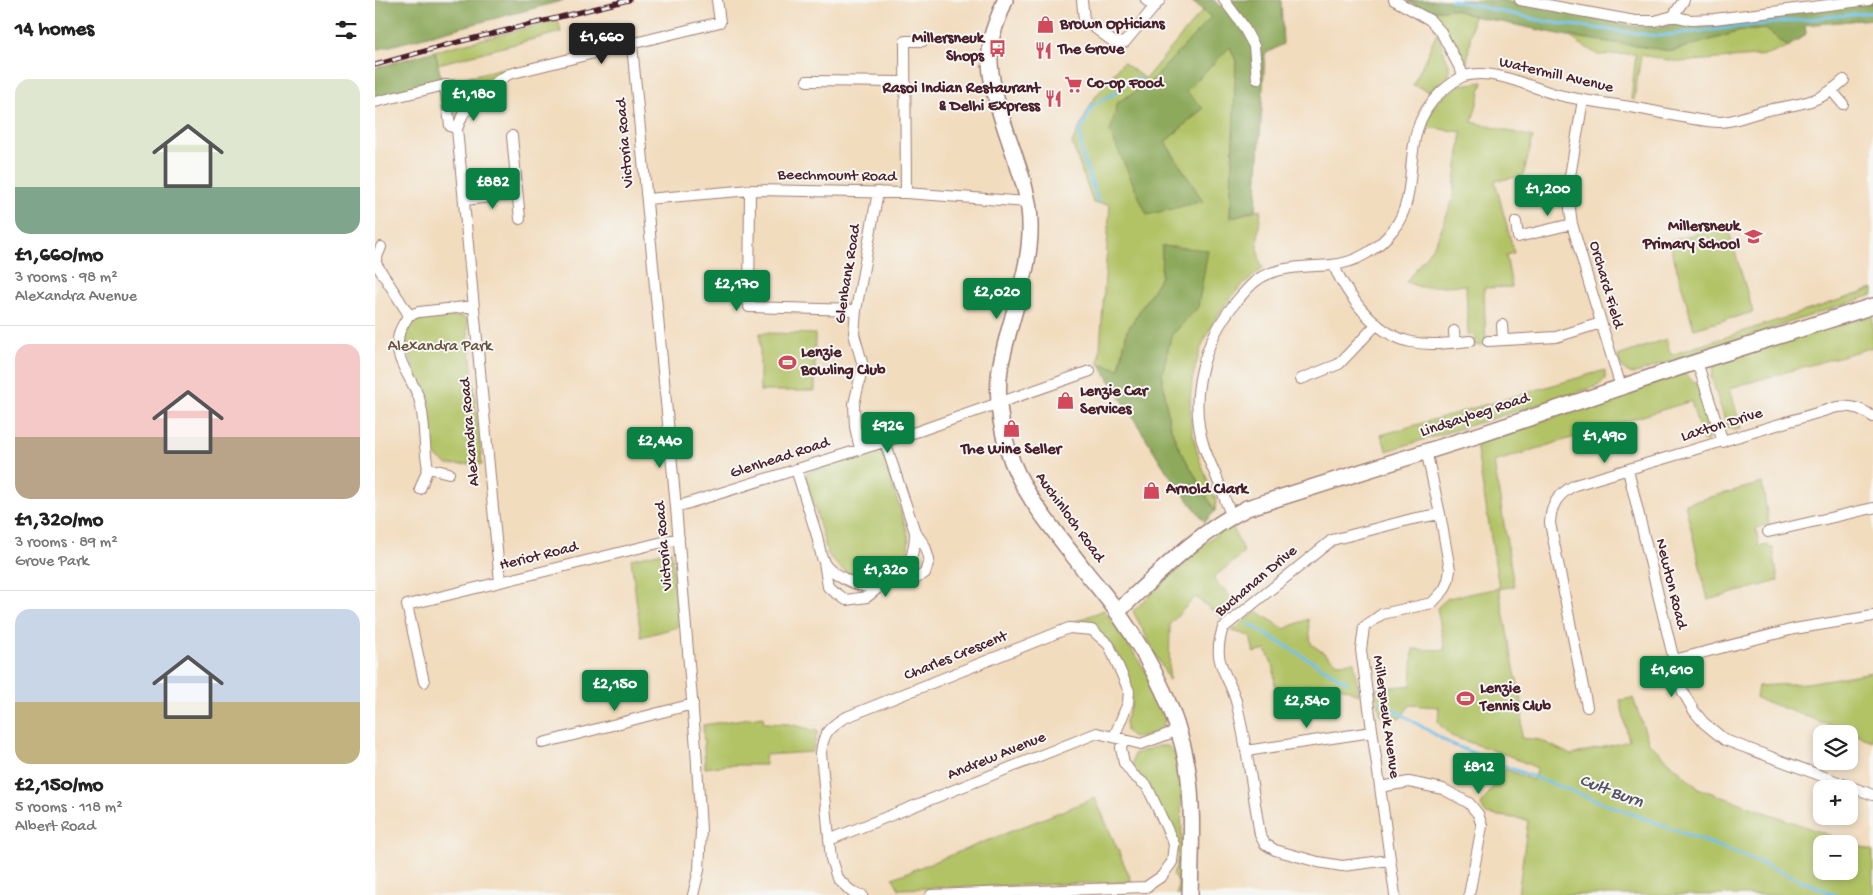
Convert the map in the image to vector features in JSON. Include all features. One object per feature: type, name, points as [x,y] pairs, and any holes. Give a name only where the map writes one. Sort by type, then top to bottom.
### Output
[{"type":"main road","name":"Auchinloch Road","points":[[1005,0],[992,37],[990,67],[999,108],[1028,202],[1031,230],[1028,260],[1000,370],[999,404],[1002,426],[1017,474],[1029,495],[1117,612],[1159,680],[1179,730],[1187,765],[1189,784],[1190,895]]},
{"type":"main road","name":"Lindsaybeg Road","points":[[1117,612],[1185,549],[1232,515],[1261,502],[1873,306]]},
{"type":"street","points":[[457,129],[463,114],[487,87],[509,74],[720,22],[717,0]]},
{"type":"street","points":[[1081,0],[1084,20],[1115,43],[1125,42],[1157,3],[1146,0]]},
{"type":"street","points":[[1223,0],[1242,24],[1254,46],[1257,79]]},
{"type":"street","points":[[1232,515],[1204,447],[1198,417],[1200,378],[1208,352],[1229,311],[1258,279],[1267,274],[1291,268],[1347,262],[1368,252],[1386,238],[1395,227],[1403,212],[1408,193],[1413,140],[1417,126],[1433,100],[1447,86],[1464,76],[1441,32],[1430,20],[1394,0]]},
{"type":"street","points":[[1520,0],[1635,21],[1655,22],[1673,16],[1690,20],[1714,19],[1869,0]]},
{"type":"street","points":[[1673,16],[1685,0]]},
{"type":"street","points":[[906,193],[905,41],[923,41]]},
{"type":"street","name":"Victoria Road","points":[[632,45],[693,704],[701,830],[699,870],[693,895]]},
{"type":"street","name":"Watermill Avenue","points":[[1464,76],[1497,76],[1555,94],[1583,100],[1721,122],[1768,110],[1805,104],[1832,91],[1844,80]]},
{"type":"street","points":[[807,81],[905,82]]},
{"type":"street","points":[[375,102],[445,85],[487,87]]},
{"type":"street","name":"Alexandra Road","points":[[445,85],[450,126],[457,129],[465,200],[500,582]]},
{"type":"street","points":[[1832,91],[1843,104]]},
{"type":"street","name":"Orchard Field","points":[[1583,100],[1569,184],[1572,224],[1621,387]]},
{"type":"street","points":[[512,136],[520,219]]},
{"type":"street","points":[[750,190],[749,307],[855,310]]},
{"type":"street","name":"Beechmount Road","points":[[647,199],[750,190],[906,193],[1028,202]]},
{"type":"street","name":"Glenbank Road","points":[[860,449],[855,427],[854,404],[863,366],[855,334],[855,310],[878,192]]},
{"type":"street","points":[[465,200],[517,194]]},
{"type":"street","points":[[1516,222],[1518,237],[1572,224]]},
{"type":"street","points":[[381,247],[375,262],[409,315]]},
{"type":"street","points":[[1333,265],[1347,291],[1363,312],[1398,338],[1412,342],[1455,343],[1470,341]]},
{"type":"street","points":[[420,488],[428,468],[425,455],[424,424],[419,398],[398,350],[398,332],[409,315],[419,312],[474,306]]},
{"type":"street","points":[[1488,341],[1556,338],[1601,323]]},
{"type":"street","points":[[1301,379],[1339,364],[1377,324]]},
{"type":"street","points":[[1502,325],[1503,340]]},
{"type":"street","points":[[1454,331],[1455,343]]},
{"type":"street","points":[[1697,362],[1723,442]]},
{"type":"street","name":"Glenhead Road","points":[[676,507],[885,442],[1091,371]]},
{"type":"street","name":"Laxton Drive","points":[[1587,707],[1550,524],[1550,514],[1556,500],[1566,490],[1575,486],[1837,407],[1858,408],[1873,417]]},
{"type":"street","points":[[796,469],[825,562],[828,587],[846,600],[867,597],[878,588],[894,582],[909,583],[925,573],[929,560],[925,546],[915,532],[885,442]]},
{"type":"street","name":"Millersneuk Avenue","points":[[1395,895],[1361,650],[1364,627],[1382,614],[1433,603],[1444,590],[1448,581],[1449,570],[1440,514],[1426,450]]},
{"type":"street","points":[[428,468],[449,473]]},
{"type":"street","name":"Newton Road","points":[[1628,470],[1674,660],[1683,692],[1688,702],[1704,723],[1725,740],[1873,796]]},
{"type":"street","points":[[1768,532],[1873,508]]},
{"type":"street","name":"Buchanan Drive","points":[[1389,860],[1342,866],[1318,862],[1275,850],[1265,844],[1260,835],[1237,702],[1221,666],[1218,643],[1223,628],[1332,540],[1412,519],[1440,514]]},
{"type":"street","points":[[894,582],[910,563],[915,545],[915,532]]},
{"type":"street","name":"Heriot Road","points":[[424,682],[407,605],[679,538]]},
{"type":"street","points":[[825,562],[838,575],[856,585],[878,588]]},
{"type":"street","points":[[1674,660],[1794,629],[1873,616]]},
{"type":"street","name":"Charles Crescent","points":[[862,895],[853,893],[837,878],[831,860],[821,753],[823,740],[831,726],[844,718],[1069,628],[1092,630],[1109,645],[1129,691],[1128,703],[1118,738]]},
{"type":"street","points":[[543,743],[693,704]]},
{"type":"street","name":"Andrew Avenue","points":[[829,840],[1097,733],[1141,744],[1179,730]]},
{"type":"street","points":[[1246,751],[1372,732]]},
{"type":"street","points":[[931,895],[1145,887],[1162,876],[1172,862],[1174,844],[1147,786],[1133,774],[1124,762],[1118,738]]},
{"type":"street","points":[[1380,787],[1409,782],[1443,789],[1469,803],[1478,814],[1481,826],[1469,895]]},
{"type":"green space","points":[[375,0],[565,0],[375,50]]},
{"type":"green space","points":[[1190,0],[1214,0],[1220,7],[1230,0],[1281,0],[1283,44],[1265,54],[1256,209],[1230,218],[1236,61],[1230,47],[1186,91],[1203,108],[1165,142],[1203,201],[1147,215],[1110,132],[1118,102],[1149,84],[1211,17]]},
{"type":"green space","points":[[1406,0],[1500,0],[1634,26],[1656,27],[1873,3],[1873,19],[1805,25],[1806,34],[1788,47],[1766,29],[1741,31],[1672,51],[1568,36],[1473,16],[1453,9],[1426,11]]},
{"type":"green space","points":[[1453,9],[1473,16],[1467,63],[1461,58],[1445,27],[1426,11]]},
{"type":"green space","points":[[1203,10],[1211,17],[1149,84],[1118,102],[1202,201],[1165,142],[1203,109],[1186,91],[1230,47],[1236,61],[1230,218],[1261,209],[1258,247],[1263,269],[1244,284],[1228,301],[1214,322],[1203,344],[1195,367],[1190,415],[1198,455],[1216,500],[1215,511],[1177,444],[1169,423],[1162,374],[1171,336],[1198,307],[1163,247],[1161,277],[1127,331],[1119,370],[1099,363],[1110,204],[1093,203],[1072,143],[1093,100],[1123,62],[1145,79]]},
{"type":"green space","points":[[558,20],[561,32],[438,64],[435,51]]},
{"type":"green space","points":[[1766,29],[1788,47],[1768,55],[1680,62],[1641,55],[1634,100],[1631,99],[1636,54],[1598,55],[1568,36],[1672,51],[1741,31]]},
{"type":"green space","points":[[1437,33],[1449,65],[1449,76],[1429,91],[1413,85]]},
{"type":"green space","points":[[435,51],[442,82],[375,99],[375,68]]},
{"type":"green space","points":[[503,68],[504,70],[486,83],[460,83],[458,79]]},
{"type":"green space","points":[[1483,82],[1472,122],[1533,137],[1523,176],[1495,181],[1514,253],[1506,255],[1512,287],[1484,288],[1486,345],[1474,345],[1474,335],[1468,334],[1466,285],[1420,287],[1406,282],[1436,242],[1452,202],[1462,132],[1423,127],[1436,103],[1459,85]]},
{"type":"green space","points":[[451,87],[477,90],[456,109],[452,108]]},
{"type":"green space","points":[[1727,225],[1753,312],[1694,329],[1669,241]]},
{"type":"green space","points":[[1162,246],[1208,250],[1198,307],[1171,336],[1162,374],[1169,423],[1177,444],[1215,511],[1205,522],[1167,472],[1099,363],[1119,369],[1127,331],[1161,277]]},
{"type":"green space","points":[[1873,289],[1873,295],[1633,374],[1623,368],[1618,356],[1666,339],[1671,355]]},
{"type":"green space","points":[[1873,315],[1873,347],[1730,388],[1741,429],[1733,430],[1727,426],[1711,377],[1715,363],[1833,324],[1834,327]]},
{"type":"green space","name":"Alexandra Park","points":[[461,316],[467,320],[482,464],[448,465],[432,454],[428,409],[408,350],[405,335],[413,322],[423,319]]},
{"type":"green space","name":"Lenzie Bowling Club","points":[[760,333],[815,334],[815,391],[760,391]]},
{"type":"green space","points":[[1605,370],[1605,379],[1598,386],[1387,451],[1381,435]]},
{"type":"green space","points":[[1684,373],[1702,389],[1713,428],[1707,441],[1703,442],[1691,401],[1494,462],[1514,586],[1499,589],[1523,706],[1521,738],[1540,740],[1571,755],[1629,741],[1620,700],[1633,698],[1649,743],[1698,788],[1829,835],[1813,835],[1813,880],[1858,880],[1858,846],[1873,851],[1873,895],[1518,895],[1528,820],[1486,814],[1481,805],[1505,769],[1533,780],[1537,768],[1507,755],[1451,736],[1438,723],[1439,707],[1410,705],[1401,718],[1381,716],[1375,689],[1411,685],[1413,649],[1445,650],[1437,608],[1448,598],[1499,588],[1476,444]]},
{"type":"green space","points":[[881,449],[908,534],[908,551],[903,563],[894,572],[882,577],[869,579],[855,576],[842,569],[829,556],[805,474]]},
{"type":"green space","points":[[1762,483],[1769,524],[1756,528],[1759,547],[1768,545],[1769,548],[1773,548],[1778,581],[1708,600],[1685,504]]},
{"type":"green space","points":[[1231,523],[1244,553],[1213,578],[1239,604],[1224,619],[1195,597],[1170,624],[1169,680],[1133,611],[1204,544]]},
{"type":"green space","points":[[671,550],[678,627],[641,637],[631,559]]},
{"type":"green space","points":[[1104,610],[1140,662],[1165,708],[1166,719],[1164,724],[1150,735],[1133,738],[1126,731],[1125,721],[1132,703],[1111,642],[1074,622]]},
{"type":"green space","points":[[1257,611],[1284,629],[1308,619],[1311,644],[1338,663],[1354,662],[1359,695],[1338,686],[1318,684],[1275,689],[1274,668],[1266,650],[1254,653],[1250,636],[1232,631]]},
{"type":"green space","points":[[1873,672],[1873,741],[1858,735],[1858,725],[1829,725],[1756,698],[1758,686],[1807,683]]},
{"type":"green space","points":[[763,716],[764,723],[789,724],[818,731],[812,752],[765,755],[766,765],[730,765],[705,768],[703,725]]},
{"type":"green space","points":[[1158,746],[1168,746],[1177,756],[1181,771],[1181,895],[1177,895],[1178,882],[1173,875],[1178,852],[1139,774],[1132,767],[1134,754]]},
{"type":"green space","points":[[1095,798],[1132,882],[899,889],[893,878]]},
{"type":"waterway","name":"Cult Burn","points":[[1451,0],[1548,22],[1657,36],[1873,12]]},
{"type":"waterway","name":"Cult Burn","points":[[1098,201],[1082,155],[1080,131],[1093,105],[1117,92],[1131,79],[1140,78]]},
{"type":"waterway","name":"Cult Burn","points":[[1249,624],[1347,682]]},
{"type":"waterway","name":"Cult Burn","points":[[1381,702],[1449,743],[1494,762],[1744,856],[1836,895]]},
{"type":"railway","points":[[375,65],[450,44],[629,0]]},
{"type":"place","name":"Brown Opticians","points":[[1046,25]]},
{"type":"place","name":"Millersneuk Shops","points":[[998,48]]},
{"type":"place","name":"The Grove","points":[[1044,50]]},
{"type":"place","name":"Co-op Food","points":[[1073,84]]},
{"type":"place","name":"Rasoi Indian Restaurant & Delhi Express","points":[[1054,98]]},
{"type":"place","name":"Millersneuk Primary School","points":[[1754,236]]},
{"type":"place","name":"Lenzie Bowling Club","points":[[787,362]]},
{"type":"place","name":"Lenzie Car Services","points":[[1066,401]]},
{"type":"place","name":"The Wine Seller","points":[[1011,429]]},
{"type":"place","name":"Arnold Clark","points":[[1152,490]]},
{"type":"place","name":"Lenzie Tennis Club","points":[[1466,698]]}]
